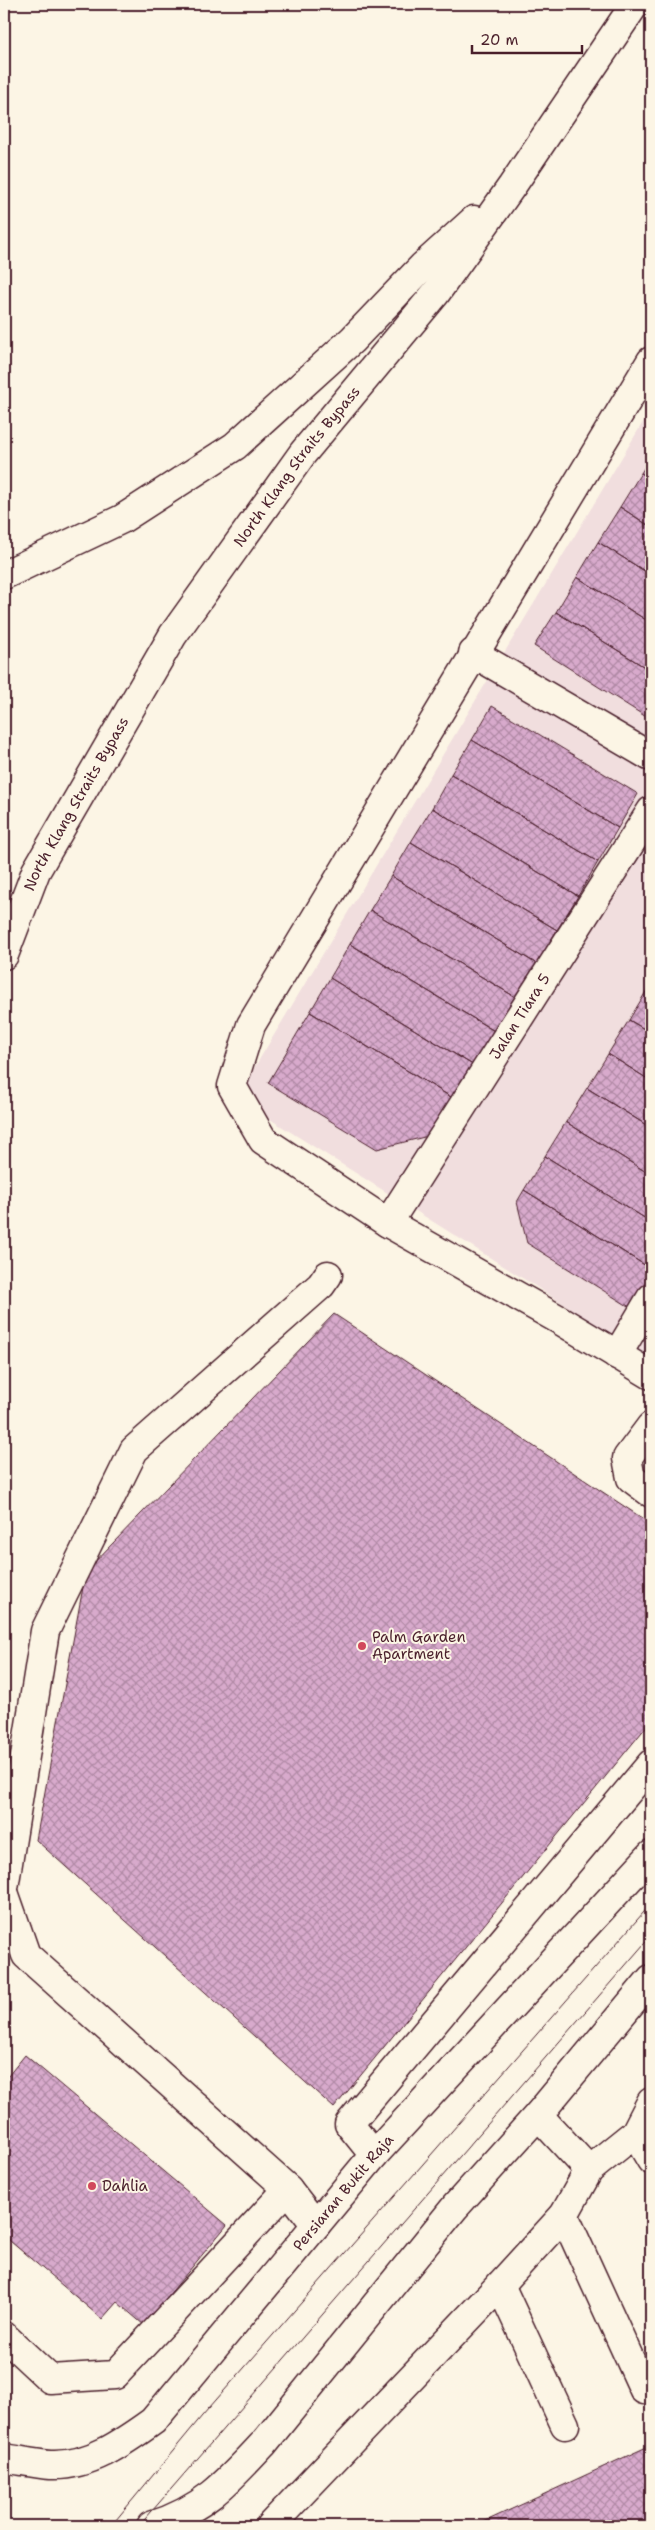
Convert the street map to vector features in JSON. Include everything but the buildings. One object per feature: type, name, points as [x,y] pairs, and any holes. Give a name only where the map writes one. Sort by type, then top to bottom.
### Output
[{"type":"main road","name":"North Klang Straits Bypass","points":[[4,954],[36,871],[173,635],[303,453],[436,293],[512,186],[635,4]]},
{"type":"main road","points":[[16,570],[122,519],[235,446],[352,340],[423,266],[512,186]]},
{"type":"main road","points":[[651,361],[473,653],[251,1025],[232,1086],[263,1140],[388,1223],[558,1319],[651,1375]]},
{"type":"main road","points":[[473,653],[651,757]]},
{"type":"main road","name":"Jalan Tiara 5","points":[[388,1223],[651,811]]},
{"type":"main road","points":[[316,2225],[288,2189],[26,1955],[4,1890],[45,1631],[134,1450],[321,1285],[328,1274]]},
{"type":"main road","points":[[617,1355],[651,1298]]},
{"type":"main road","points":[[651,1426],[627,1458],[631,1478],[651,1493]]},
{"type":"main road","points":[[374,2155],[349,2124],[651,1764]]},
{"type":"main road","name":"Persiaran Bukit Raja","points":[[4,2458],[52,2465],[90,2458],[123,2443],[153,2421],[374,2155],[651,1855]]},
{"type":"main road","points":[[150,2526],[203,2503],[233,2477],[264,2443],[455,2207],[538,2115],[651,1979]]},
{"type":"main road","points":[[270,2526],[500,2285],[564,2215],[589,2170],[635,2133],[651,2102]]},
{"type":"main road","points":[[538,2115],[589,2170]]},
{"type":"main road","points":[[635,2133],[651,2160]]},
{"type":"main road","points":[[4,2336],[50,2379],[115,2375],[288,2189]]},
{"type":"main road","points":[[564,2215],[644,2390]]},
{"type":"main road","points":[[500,2285],[565,2425]]},
{"type":"main road","points":[[4,2477],[26,2469],[52,2465]]},
{"type":"shaded area","points":[[651,409],[651,1359],[262,1114],[244,1085]]},
{"type":"tram line","points":[[111,2526],[202,2416],[651,1904]]},
{"type":"tram line","points":[[139,2526],[651,1936]]},
{"type":"place","name":"Palm Garden Apartment","points":[[362,1646]]},
{"type":"place","name":"Dahlia","points":[[92,2186]]}]
